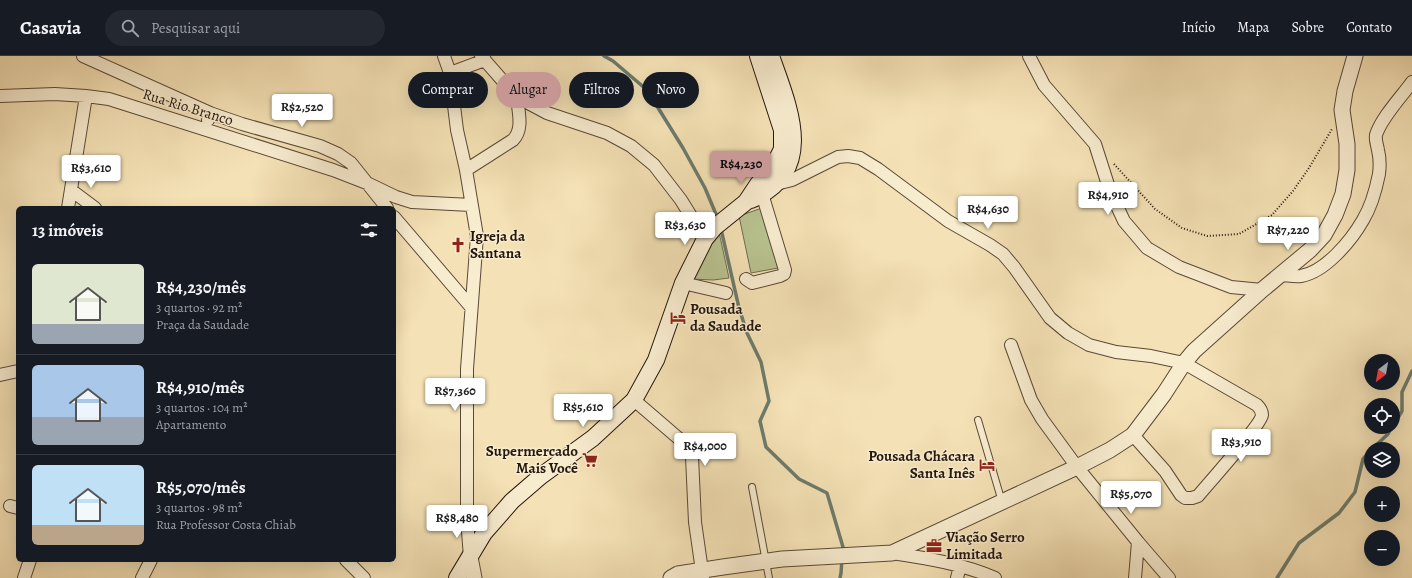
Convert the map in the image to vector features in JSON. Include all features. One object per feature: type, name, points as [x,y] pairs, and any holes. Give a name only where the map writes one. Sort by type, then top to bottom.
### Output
[{"type":"main road","points":[[457,578],[484,533],[512,501],[541,476],[594,438],[634,400],[656,360],[683,283],[705,240],[715,227],[760,189],[774,165],[782,149],[782,130],[758,56]]},
{"type":"main road","points":[[760,189],[776,184],[786,171],[793,149],[793,128],[790,109],[771,56]]},
{"type":"street","points":[[83,56],[210,113],[249,126],[320,146],[338,154],[351,163],[386,206]]},
{"type":"street","points":[[444,56],[450,72]]},
{"type":"street","points":[[1029,56],[1044,84],[1095,144],[1110,191],[1124,221],[1147,248],[1179,267],[1230,287],[1262,290]]},
{"type":"street","points":[[892,553],[1077,467],[1110,450],[1133,435],[1164,394],[1184,363],[1210,336],[1279,275],[1310,250],[1324,235],[1335,215],[1343,194],[1347,170],[1348,144],[1342,110],[1355,56]]},
{"type":"street","points":[[452,72],[483,58],[496,73]]},
{"type":"street","points":[[1279,275],[1300,276],[1316,270],[1343,247],[1354,234],[1364,219],[1369,207],[1378,175],[1380,162],[1376,136],[1384,120],[1412,82]]},
{"type":"street","name":"Rua Rio Branco","points":[[0,96],[55,94],[109,99],[333,170],[369,184],[396,197],[412,202],[471,205]]},
{"type":"street","points":[[68,206],[86,96]]},
{"type":"street","points":[[454,108],[477,236],[467,369],[466,519],[474,578]]},
{"type":"street","points":[[466,170],[513,140],[518,135],[520,127],[518,108]]},
{"type":"street","points":[[538,108],[547,113],[607,133],[631,146],[654,165],[680,200],[705,240]]},
{"type":"street","points":[[206,129],[210,113]]},
{"type":"street","points":[[776,184],[792,180],[838,157],[848,156],[860,158],[878,169],[948,221],[1003,254],[1050,318],[1068,333],[1089,345],[1116,352],[1151,356],[1184,363],[1257,404],[1261,409],[1262,415],[1260,420],[1198,496],[1192,498],[1185,498],[1181,495],[1165,471],[1133,435]]},
{"type":"street","points":[[746,279],[752,283],[780,276],[784,274],[785,270],[760,189]]},
{"type":"street","points":[[71,190],[92,206]]},
{"type":"street","points":[[396,224],[471,306]]},
{"type":"street","points":[[683,283],[726,293]]},
{"type":"street","points":[[1010,345],[1031,400],[1042,419],[1077,467],[1169,578]]},
{"type":"street","points":[[0,375],[16,371]]},
{"type":"street","points":[[634,400],[684,443],[690,450],[692,456],[696,522],[702,574]]},
{"type":"street","points":[[1135,578],[1138,542]]},
{"type":"street","points":[[671,578],[678,574],[702,574],[765,561],[892,553],[924,558],[958,572],[995,578]]},
{"type":"street","points":[[24,578],[29,562]]},
{"type":"street","points":[[142,578],[150,562]]},
{"type":"street","points":[[348,562],[364,578]]},
{"type":"lane","points":[[978,420],[1002,502]]},
{"type":"lane","points":[[752,487],[769,578]]},
{"type":"path","points":[[1111,162],[1155,209],[1182,228],[1207,236],[1239,234],[1272,215],[1293,191],[1309,168],[1342,110]]},
{"type":"green space","points":[[762,208],[778,268],[751,273],[739,216]]},
{"type":"green space","points":[[719,232],[729,278],[713,280],[692,279],[701,259]]},
{"type":"waterway","points":[[604,56],[613,61],[647,90],[683,148],[705,188],[718,219]]},
{"type":"waterway","points":[[721,229],[739,308],[747,333],[761,362],[769,401],[760,421],[766,447],[799,479],[827,493],[843,547],[843,553]]},
{"type":"waterway","points":[[1400,414],[1402,411],[1402,392],[1412,371]]},
{"type":"waterway","points":[[1379,442],[1388,434]]},
{"type":"waterway","points":[[1277,578],[1299,543],[1339,513],[1355,492],[1364,458]]},
{"type":"waterway","points":[[840,578],[842,559]]},
{"type":"place","name":"Igreja da Santana","points":[[458,245]]},
{"type":"place","name":"Pousada da Saudade","points":[[678,318]]},
{"type":"place","name":"Supermercado Mais Você","points":[[590,460]]},
{"type":"place","name":"Pousada Chácara Santa Inês","points":[[987,465]]},
{"type":"place","name":"Viação Serro Limitada","points":[[934,546]]}]
